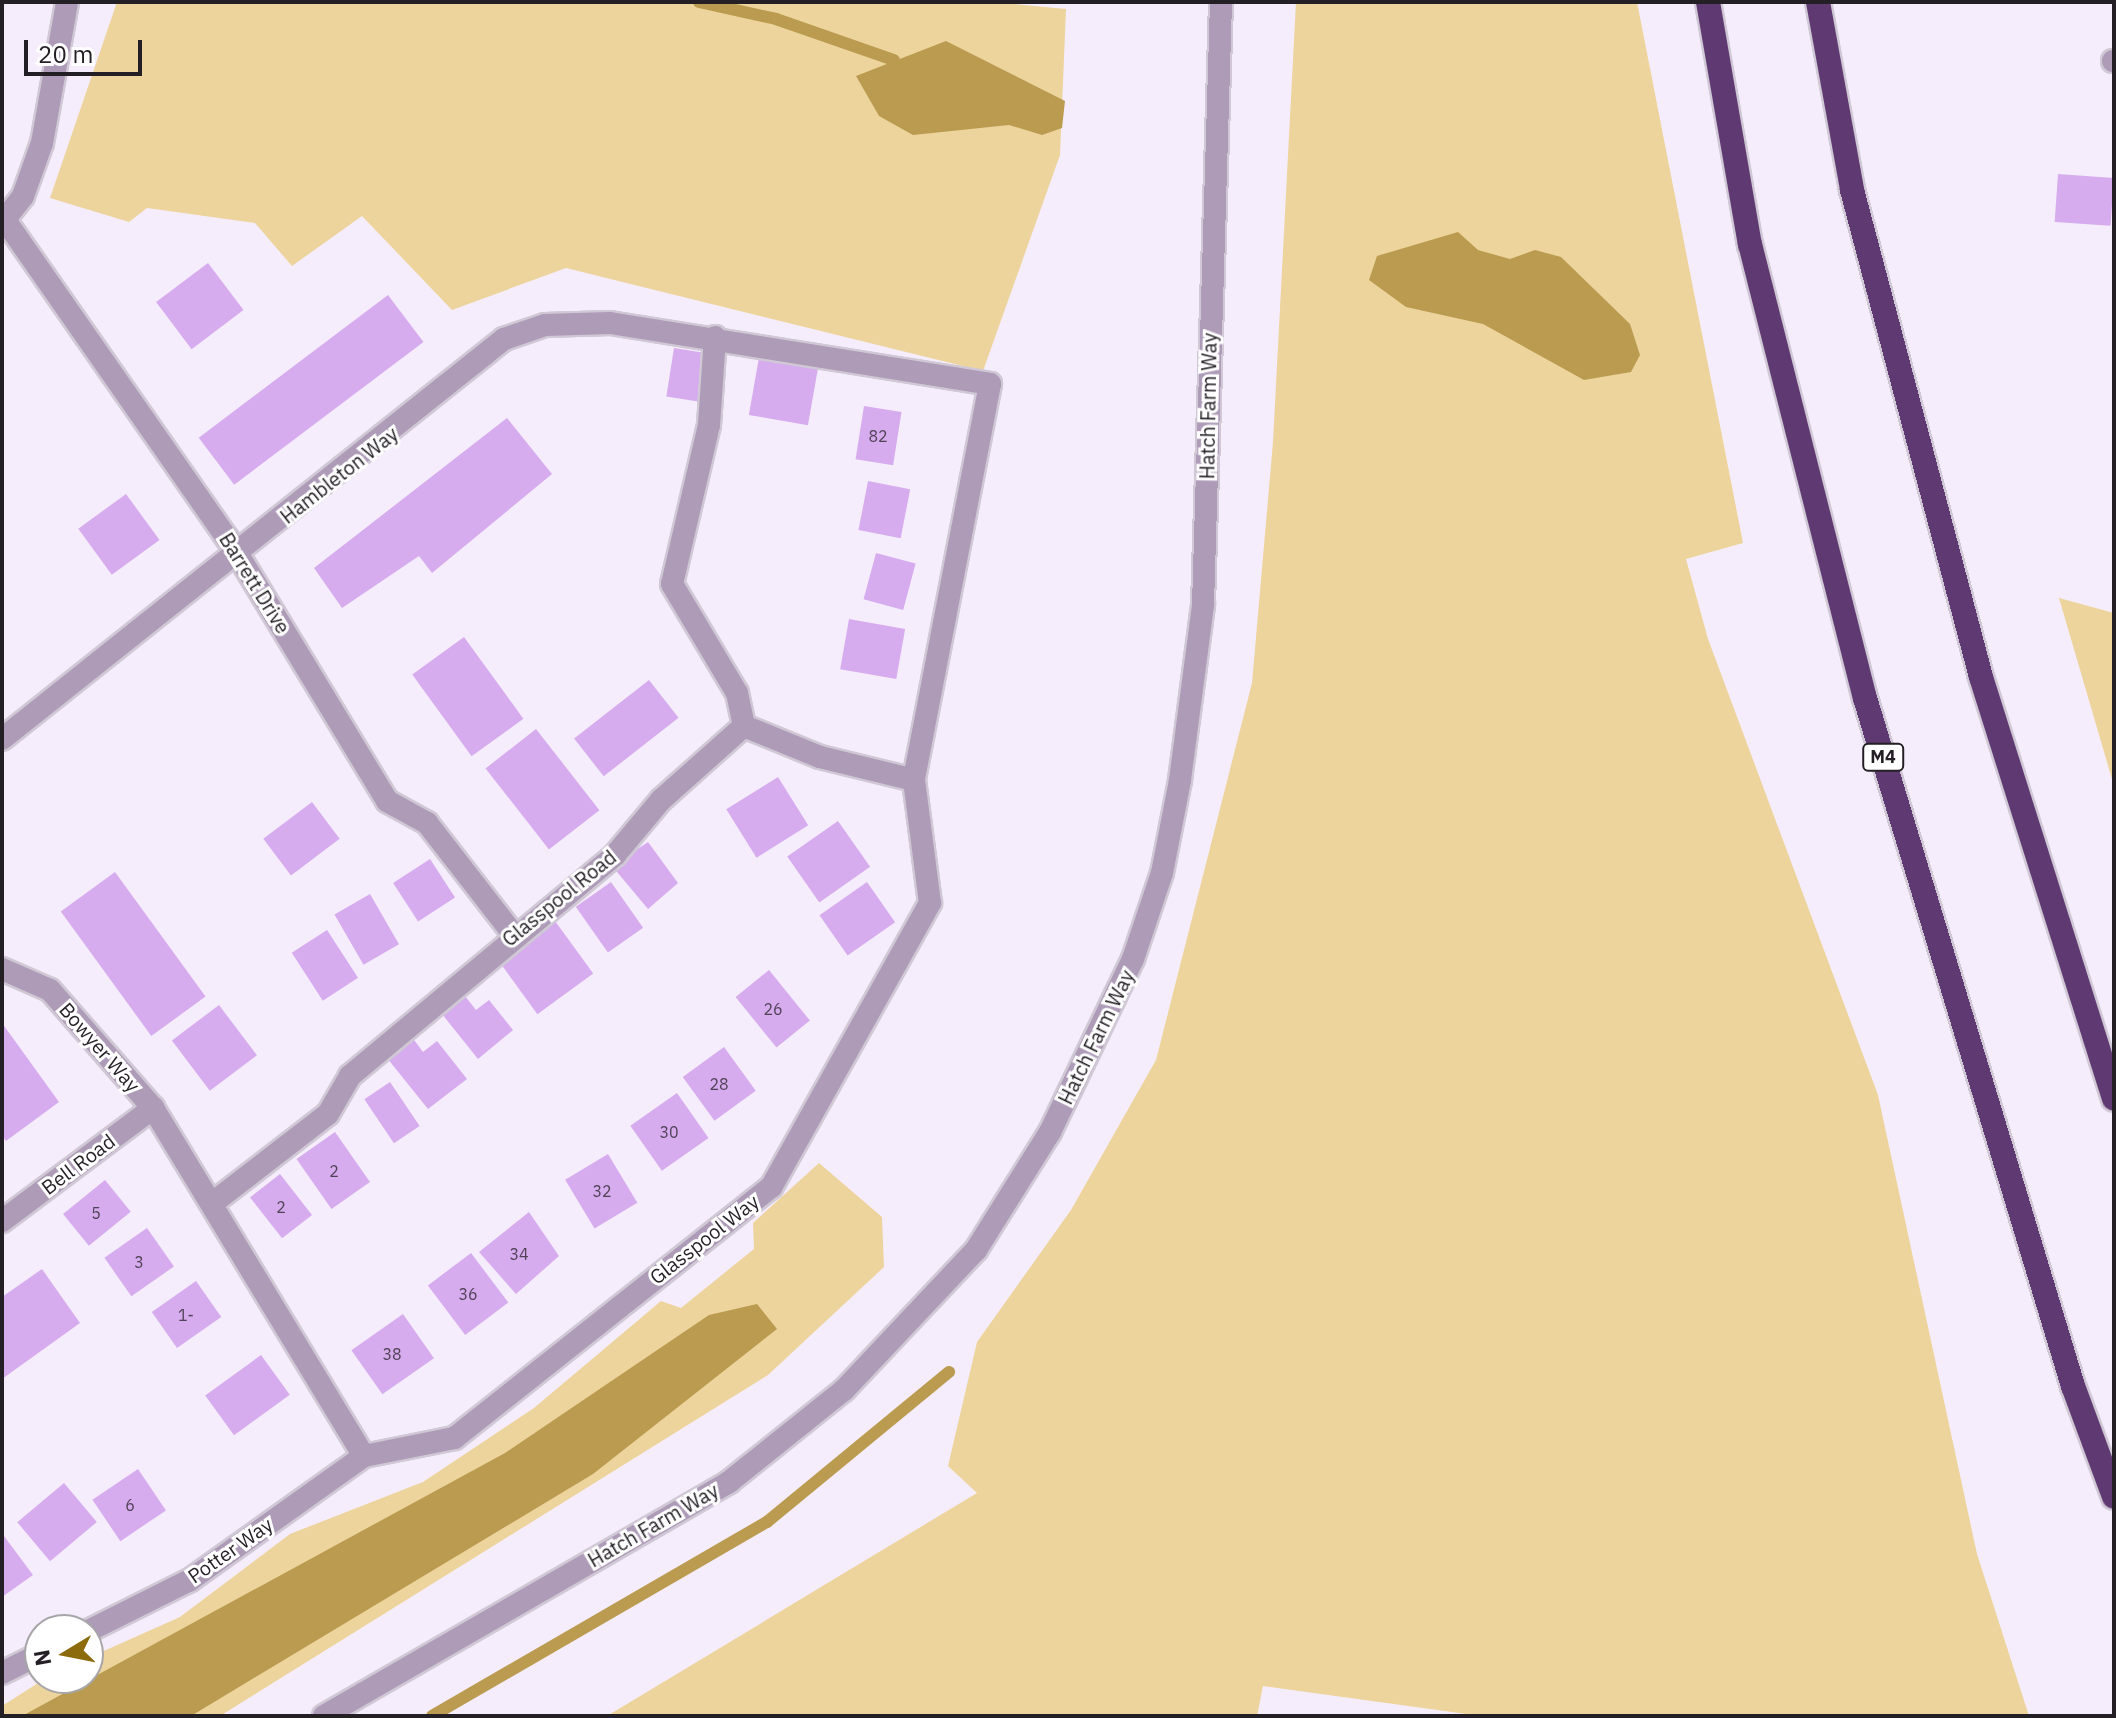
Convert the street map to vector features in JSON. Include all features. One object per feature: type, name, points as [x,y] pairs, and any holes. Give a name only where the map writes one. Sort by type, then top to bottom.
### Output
[{"type":"highway","name":"M4","points":[[1708,2],[1750,244],[1865,698],[2073,1386],[2114,1497]]},
{"type":"highway","points":[[1818,2],[1852,190],[1981,677],[2114,1099]]},
{"type":"street","points":[[4,222],[42,143],[67,2]]},
{"type":"street","name":"Hatch Farm Way","points":[[324,1716],[729,1482],[844,1390],[976,1250],[1050,1132],[1133,959],[1162,873],[1180,780],[1203,605],[1221,2]]},
{"type":"street","name":"Barrett Drive","points":[[4,222],[237,553],[387,801],[427,823],[513,934]]},
{"type":"street","name":"Hambleton Way","points":[[2,739],[504,339],[545,325],[610,323],[715,337],[990,384],[914,780]]},
{"type":"street","points":[[715,337],[709,425],[672,584],[737,693],[744,726],[820,757],[914,780]]},
{"type":"street","name":"Glasspool Road","points":[[214,1202],[328,1114],[350,1076],[513,934],[615,855],[661,800],[744,726]]},
{"type":"street","name":"Glasspool Way","points":[[364,1456],[454,1438],[771,1187],[930,903],[914,780]]},
{"type":"street","name":"Bowyer Way","points":[[2,969],[50,990],[153,1108]]},
{"type":"street","points":[[153,1108],[214,1202],[364,1456]]},
{"type":"street","name":"Bell Road","points":[[2,1221],[153,1108]]},
{"type":"street","name":"Potter Way","points":[[104,1623],[190,1580],[364,1456]]},
{"type":"street","points":[[2,1673],[24,1662]]},
{"type":"shaded area","points":[[117,2],[994,2],[1066,9],[1060,155],[983,371],[566,268],[452,310],[362,216],[292,266],[255,223],[147,208],[129,222],[50,198]]},
{"type":"shaded area","points":[[1296,2],[1637,2],[1743,543],[1686,559],[1708,639],[1878,1095],[1977,1554],[2029,1716],[1481,1716],[1263,1686],[1257,1716],[607,1716],[977,1493],[948,1466],[977,1342],[1071,1210],[1156,1060],[1252,683],[1273,442]]},
{"type":"shaded area","points":[[946,41],[1065,101],[1062,128],[1042,135],[1009,125],[913,135],[879,116],[856,76]]},
{"type":"shaded area","points":[[1458,232],[1478,250],[1510,259],[1535,250],[1561,257],[1630,324],[1640,355],[1631,372],[1584,380],[1483,324],[1406,307],[1369,280],[1377,256]]},
{"type":"shaded area","points":[[2059,598],[2114,613],[2114,786]]},
{"type":"shaded area","points":[[819,1163],[882,1217],[884,1267],[768,1375],[220,1716],[2,1716],[2,1706],[24,1692],[104,1694],[104,1651],[180,1617],[290,1534],[423,1482],[534,1408],[661,1301],[681,1308],[754,1249],[753,1223]]},
{"type":"shaded area","points":[[757,1304],[777,1329],[593,1474],[191,1716],[22,1716],[62,1694],[104,1694],[104,1671],[505,1453],[709,1315]]},
{"type":"building","points":[[2058,174],[2114,178],[2111,226],[2055,222]]},
{"type":"building","points":[[208,263],[244,310],[192,349],[156,302]]},
{"type":"building","points":[[388,295],[424,342],[234,485],[199,438]]},
{"type":"building","points":[[761,346],[820,356],[808,425],[749,415]]},
{"type":"building","points":[[674,348],[706,353],[698,401],[666,396]]},
{"type":"building","points":[[864,406],[902,412],[893,465],[856,459]]},
{"type":"building","points":[[507,418],[552,474],[432,573],[419,556],[342,608],[314,568]]},
{"type":"building","points":[[868,481],[910,489],[901,538],[858,530]]},
{"type":"building","points":[[126,494],[160,540],[112,575],[78,529]]},
{"type":"building","points":[[876,553],[916,564],[903,610],[864,599]]},
{"type":"building","points":[[849,619],[905,629],[896,679],[840,669]]},
{"type":"building","points":[[464,637],[523,719],[472,756],[412,675]]},
{"type":"building","points":[[649,680],[679,718],[604,776],[574,738]]},
{"type":"building","points":[[536,729],[599,810],[549,850],[486,768]]},
{"type":"building","points":[[778,777],[808,825],[756,858],[726,809]]},
{"type":"building","points":[[312,802],[340,839],[291,875],[263,839]]},
{"type":"building","points":[[838,821],[870,867],[819,902],[787,857]]},
{"type":"building","points":[[648,842],[678,883],[648,909],[612,866]]},
{"type":"building","points":[[430,859],[455,898],[418,922],[393,883]]},
{"type":"building","points":[[115,872],[206,997],[151,1036],[61,911]]},
{"type":"building","points":[[611,882],[643,928],[608,953],[576,907]]},
{"type":"building","points":[[867,882],[895,922],[848,955],[819,915]]},
{"type":"building","points":[[370,894],[399,944],[363,965],[334,914]]},
{"type":"building","points":[[555,921],[593,974],[537,1014],[499,962]]},
{"type":"building","points":[[327,930],[358,978],[323,1001],[292,953]]},
{"type":"building","points":[[769,970],[810,1021],[776,1048],[736,997]]},
{"type":"building","points":[[461,991],[476,1010],[489,1000],[513,1030],[478,1059],[438,1009]]},
{"type":"building","points":[[219,1005],[257,1055],[210,1091],[172,1041]]},
{"type":"building","points":[[2,1023],[59,1102],[6,1141],[2,1135]]},
{"type":"building","points":[[409,1033],[423,1052],[437,1041],[467,1079],[428,1109],[383,1053]]},
{"type":"building","points":[[724,1047],[756,1091],[714,1121],[683,1077]]},
{"type":"building","points":[[390,1082],[420,1126],[394,1143],[364,1099]]},
{"type":"building","points":[[677,1093],[709,1138],[662,1171],[630,1126]]},
{"type":"building","points":[[335,1132],[370,1182],[331,1209],[296,1159]]},
{"type":"building","points":[[608,1154],[637,1203],[594,1229],[565,1180]]},
{"type":"building","points":[[280,1174],[312,1215],[282,1238],[250,1197]]},
{"type":"building","points":[[105,1180],[131,1212],[89,1246],[63,1214]]},
{"type":"building","points":[[529,1212],[559,1256],[516,1294],[479,1252]]},
{"type":"building","points":[[147,1228],[174,1267],[131,1296],[104,1258]]},
{"type":"building","points":[[471,1253],[508,1303],[465,1335],[428,1285]]},
{"type":"building","points":[[42,1269],[80,1323],[2,1379],[2,1297]]},
{"type":"building","points":[[196,1281],[221,1317],[177,1348],[152,1312]]},
{"type":"building","points":[[403,1314],[434,1358],[382,1394],[351,1350]]},
{"type":"building","points":[[261,1355],[290,1395],[234,1435],[205,1396]]},
{"type":"building","points":[[138,1469],[166,1510],[120,1541],[92,1500]]},
{"type":"building","points":[[64,1483],[97,1522],[50,1561],[17,1522]]},
{"type":"building","points":[[4,1536],[33,1575],[2,1597],[2,1538]]},
{"type":"waterway","points":[[699,2],[776,19],[894,60]]},
{"type":"waterway","points":[[432,1716],[767,1522],[949,1372]]}]
